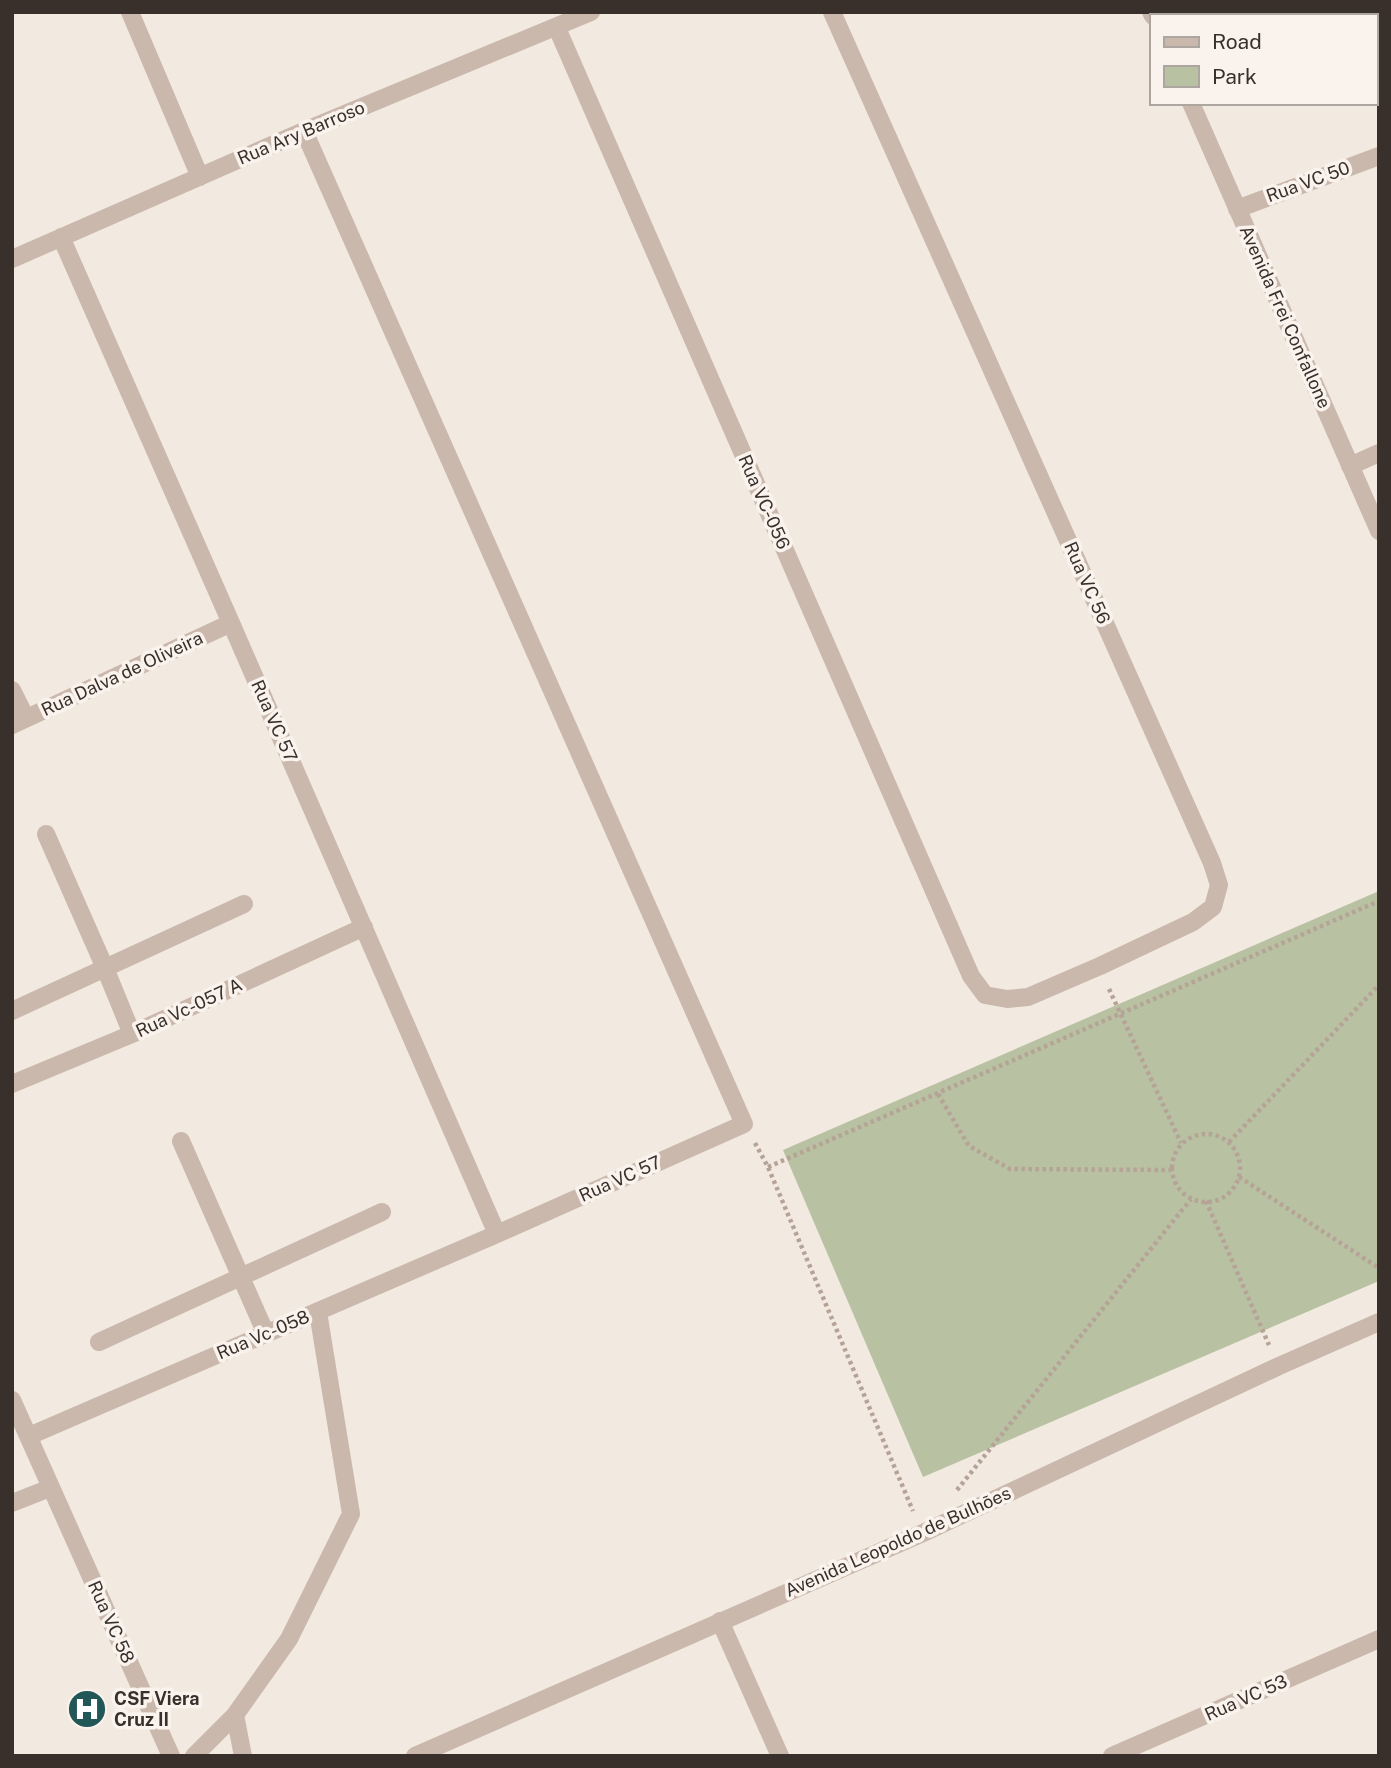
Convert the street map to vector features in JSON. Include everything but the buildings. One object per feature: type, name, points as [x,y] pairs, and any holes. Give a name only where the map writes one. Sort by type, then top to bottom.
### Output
[{"type":"street","points":[[130,12],[200,177]]},
{"type":"street","name":"Rua Ary Barroso","points":[[12,259],[304,131],[591,12]]},
{"type":"street","name":"Rua VC 56","points":[[832,12],[1212,863],[1219,885],[1213,906],[1193,922],[1028,997],[1007,999],[985,995],[971,976]]},
{"type":"street","name":"Rua VC-056","points":[[556,28],[971,976]]},
{"type":"street","name":"Avenida Frei Confallone","points":[[1192,105],[1379,531]]},
{"type":"street","points":[[304,131],[744,1124]]},
{"type":"street","name":"Rua VC 50","points":[[1237,209],[1379,156]]},
{"type":"street","name":"Rua VC 57","points":[[61,237],[497,1234],[744,1124]]},
{"type":"street","points":[[1350,466],[1379,453]]},
{"type":"street","name":"Rua Dalva de Oliveira","points":[[19,722],[231,623]]},
{"type":"street","points":[[12,690],[19,722]]},
{"type":"street","points":[[46,834],[132,1034]]},
{"type":"street","points":[[12,1011],[244,904]]},
{"type":"street","name":"Rua Vc-057 A","points":[[12,1084],[132,1034],[364,928]]},
{"type":"street","points":[[181,1141],[265,1334]]},
{"type":"street","points":[[99,1342],[382,1212]]},
{"type":"street","name":"Rua Vc-058","points":[[29,1436],[497,1234]]},
{"type":"street","points":[[194,1756],[235,1715],[289,1639],[351,1514],[318,1312]]},
{"type":"street","name":"Avenida Leopoldo de Bulhões","points":[[415,1756],[923,1533],[1379,1322]]},
{"type":"street","name":"Rua VC 58","points":[[12,1399],[171,1756]]},
{"type":"street","points":[[12,1503],[50,1488]]},
{"type":"street","points":[[720,1621],[779,1756]]},
{"type":"street","name":"Rua VC 53","points":[[1112,1756],[1379,1639]]},
{"type":"street","points":[[235,1715],[243,1756]]},
{"type":"path","points":[[768,1167],[1379,901]]},
{"type":"path","points":[[1100,966],[1181,1143]]},
{"type":"path","points":[[1229,1142],[1379,985]]},
{"type":"path","points":[[938,1093],[969,1146],[1010,1168],[1171,1170]]},
{"type":"path","points":[[744,1124],[768,1167],[923,1533]]},
{"type":"path","points":[[1198,1133],[1211,1133],[1229,1142],[1236,1152],[1240,1168],[1234,1188],[1218,1200],[1201,1202],[1191,1199],[1177,1186],[1172,1176],[1172,1157],[1181,1143],[1198,1133]]},
{"type":"path","points":[[1239,1177],[1379,1268]]},
{"type":"path","points":[[957,1490],[1191,1199]]},
{"type":"path","points":[[1206,1201],[1279,1366]]},
{"type":"green space","points":[[1379,891],[1379,1281],[923,1477],[783,1150]]},
{"type":"place","name":"CSF Viera Cruz II","points":[[87,1709]]}]
